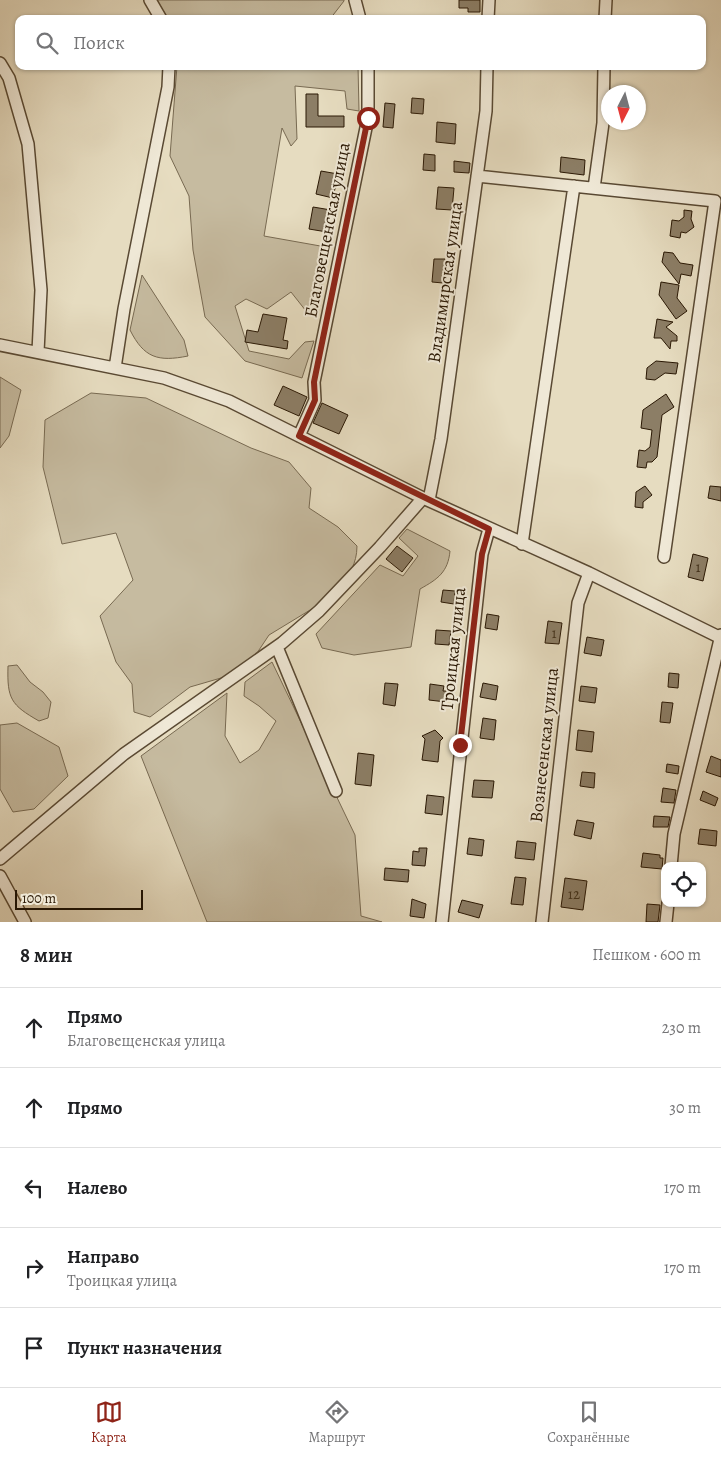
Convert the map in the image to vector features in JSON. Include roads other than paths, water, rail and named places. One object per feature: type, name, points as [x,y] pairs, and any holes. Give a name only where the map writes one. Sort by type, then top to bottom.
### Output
[{"type":"street","points":[[150,0],[159,15]]},
{"type":"street","points":[[355,0],[359,15]]},
{"type":"street","points":[[488,15],[489,0]]},
{"type":"street","points":[[605,15],[606,0]]},
{"type":"street","points":[[0,63],[8,78],[28,144],[41,290],[38,352]]},
{"type":"street","points":[[115,368],[124,309],[168,87],[169,70]]},
{"type":"street","name":"Благовещенская улица","points":[[299,436],[315,400],[314,382],[368,118],[368,70]]},
{"type":"street","name":"Владимирская улица","points":[[426,499],[441,439],[486,111],[487,70]]},
{"type":"street","points":[[594,188],[604,123],[604,70]]},
{"type":"street","points":[[477,176],[715,200],[664,557]]},
{"type":"street","points":[[522,544],[574,186]]},
{"type":"street","points":[[0,345],[164,378],[229,401],[426,499],[589,573],[721,637],[674,834],[671,862]]},
{"type":"street","points":[[0,859],[124,754],[277,647],[319,611],[426,499]]},
{"type":"street","name":"Троицкая улица","points":[[442,922],[482,554],[489,529]]},
{"type":"street","name":"Вознесенская улица","points":[[542,922],[578,604],[589,573]]},
{"type":"street","points":[[277,647],[336,791]]},
{"type":"street","points":[[0,876],[25,922]]},
{"type":"street","points":[[666,922],[668,907]]}]
